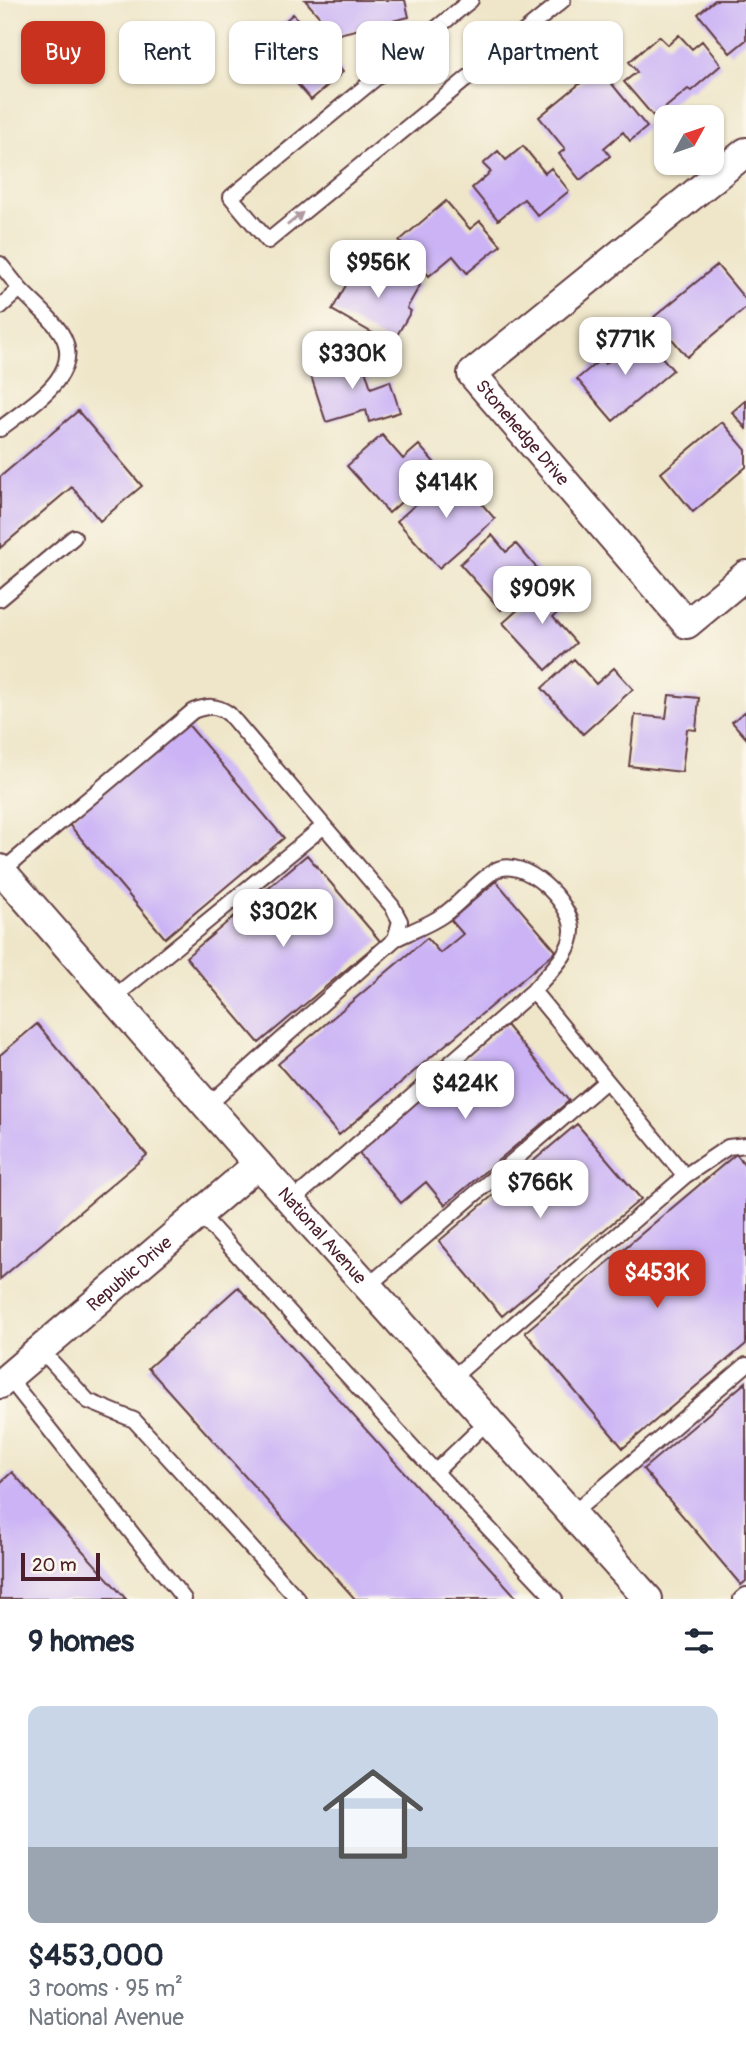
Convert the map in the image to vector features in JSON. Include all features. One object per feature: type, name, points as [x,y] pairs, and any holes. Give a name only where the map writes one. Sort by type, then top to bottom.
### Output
[{"type":"street","name":"Stonehedge Drive","points":[[741,166],[471,374],[687,624],[746,575]]},
{"type":"street","name":"National Avenue","points":[[1,870],[258,1164],[648,1599]]},
{"type":"street","name":"Republic Drive","points":[[4,1380],[258,1164]]},
{"type":"lane","points":[[471,0],[231,197],[268,241],[563,0]]},
{"type":"lane","points":[[0,264],[61,333],[68,351],[66,368],[57,382],[0,429]]},
{"type":"lane","points":[[0,307],[20,289]]},
{"type":"lane","points":[[0,599],[75,537]]},
{"type":"lane","points":[[1,870],[192,711],[207,706],[220,707],[229,714],[392,906],[400,921],[395,939]]},
{"type":"lane","points":[[113,998],[324,826]]},
{"type":"lane","points":[[207,1106],[395,939],[442,916],[497,869],[520,869],[540,879],[562,905],[572,928],[566,952],[533,991],[292,1202]]},
{"type":"lane","points":[[533,991],[685,1176]]},
{"type":"lane","points":[[368,1286],[606,1081]]},
{"type":"lane","points":[[451,1379],[685,1176],[728,1147],[746,1144]]},
{"type":"lane","points":[[200,1214],[435,1472],[555,1599]]},
{"type":"lane","points":[[41,1350],[88,1401],[134,1420],[298,1599]]},
{"type":"lane","points":[[572,1514],[746,1365]]},
{"type":"lane","points":[[4,1380],[184,1599]]},
{"type":"lane","points":[[435,1472],[488,1421]]},
{"type":"lane","points":[[741,1599],[746,1595]]},
{"type":"building","points":[[305,0],[405,0],[409,17],[393,21],[356,21],[356,30],[342,33],[342,21],[323,21]]},
{"type":"building","points":[[715,0],[746,0],[746,40],[730,53],[698,14]]},
{"type":"building","points":[[293,14],[299,21],[285,21]]},
{"type":"building","points":[[679,35],[692,49],[702,41],[721,65],[691,91],[688,89],[669,105],[654,105],[654,117],[624,82],[637,72],[629,62],[659,36],[668,45]]},
{"type":"building","points":[[297,84],[329,84],[311,100]]},
{"type":"building","points":[[579,84],[612,84],[647,127],[630,141],[623,132],[604,148],[610,156],[580,180],[559,154],[565,149],[539,117]]},
{"type":"building","points":[[523,146],[545,173],[551,168],[569,191],[538,216],[524,199],[498,220],[472,188],[491,172],[483,164],[498,151],[506,160]]},
{"type":"building","points":[[446,201],[470,229],[480,221],[501,245],[467,273],[453,256],[429,276],[399,241]]},
{"type":"building","points":[[371,257],[420,285],[407,308],[411,311],[392,344],[332,310],[350,278],[357,282]]},
{"type":"building","points":[[717,265],[746,300],[746,308],[687,357],[654,317]]},
{"type":"building","points":[[641,333],[673,370],[613,421],[577,379],[601,359],[605,364]]},
{"type":"building","points":[[360,354],[371,388],[390,381],[400,412],[369,422],[366,410],[326,422],[309,370]]},
{"type":"building","points":[[746,400],[746,429],[732,412]]},
{"type":"building","points":[[78,411],[142,486],[100,521],[72,487],[0,548],[0,477]]},
{"type":"building","points":[[722,422],[746,450],[746,467],[693,512],[661,473]]},
{"type":"building","points":[[382,435],[403,459],[419,445],[439,468],[389,513],[347,466]]},
{"type":"building","points":[[453,471],[495,519],[439,568],[397,521]]},
{"type":"building","points":[[492,535],[506,552],[516,544],[542,574],[501,610],[460,564]]},
{"type":"building","points":[[551,580],[569,601],[553,617],[576,643],[546,670],[503,623]]},
{"type":"building","points":[[574,659],[596,684],[614,668],[633,689],[583,734],[542,688]]},
{"type":"building","points":[[669,695],[699,698],[696,730],[687,729],[682,772],[629,766],[635,715],[666,718]]},
{"type":"building","points":[[746,711],[746,738],[732,722]]},
{"type":"building","points":[[186,722],[284,838],[165,938],[67,822]]},
{"type":"building","points":[[307,855],[380,941],[259,1043],[186,957]]},
{"type":"building","points":[[496,881],[556,951],[339,1135],[278,1064],[427,938],[440,953],[463,934],[451,920]]},
{"type":"building","points":[[37,1024],[147,1155],[0,1279],[0,1055]]},
{"type":"building","points":[[506,1025],[569,1101],[445,1205],[426,1182],[401,1203],[357,1151]]},
{"type":"building","points":[[577,1124],[641,1199],[502,1316],[439,1241]]},
{"type":"building","points":[[736,1154],[746,1166],[746,1344],[623,1448],[525,1332]]},
{"type":"building","points":[[238,1287],[518,1599],[355,1599],[148,1368]]},
{"type":"building","points":[[746,1382],[746,1581],[741,1585],[643,1469]]},
{"type":"building","points":[[12,1472],[126,1599],[0,1599],[0,1483]]}]
